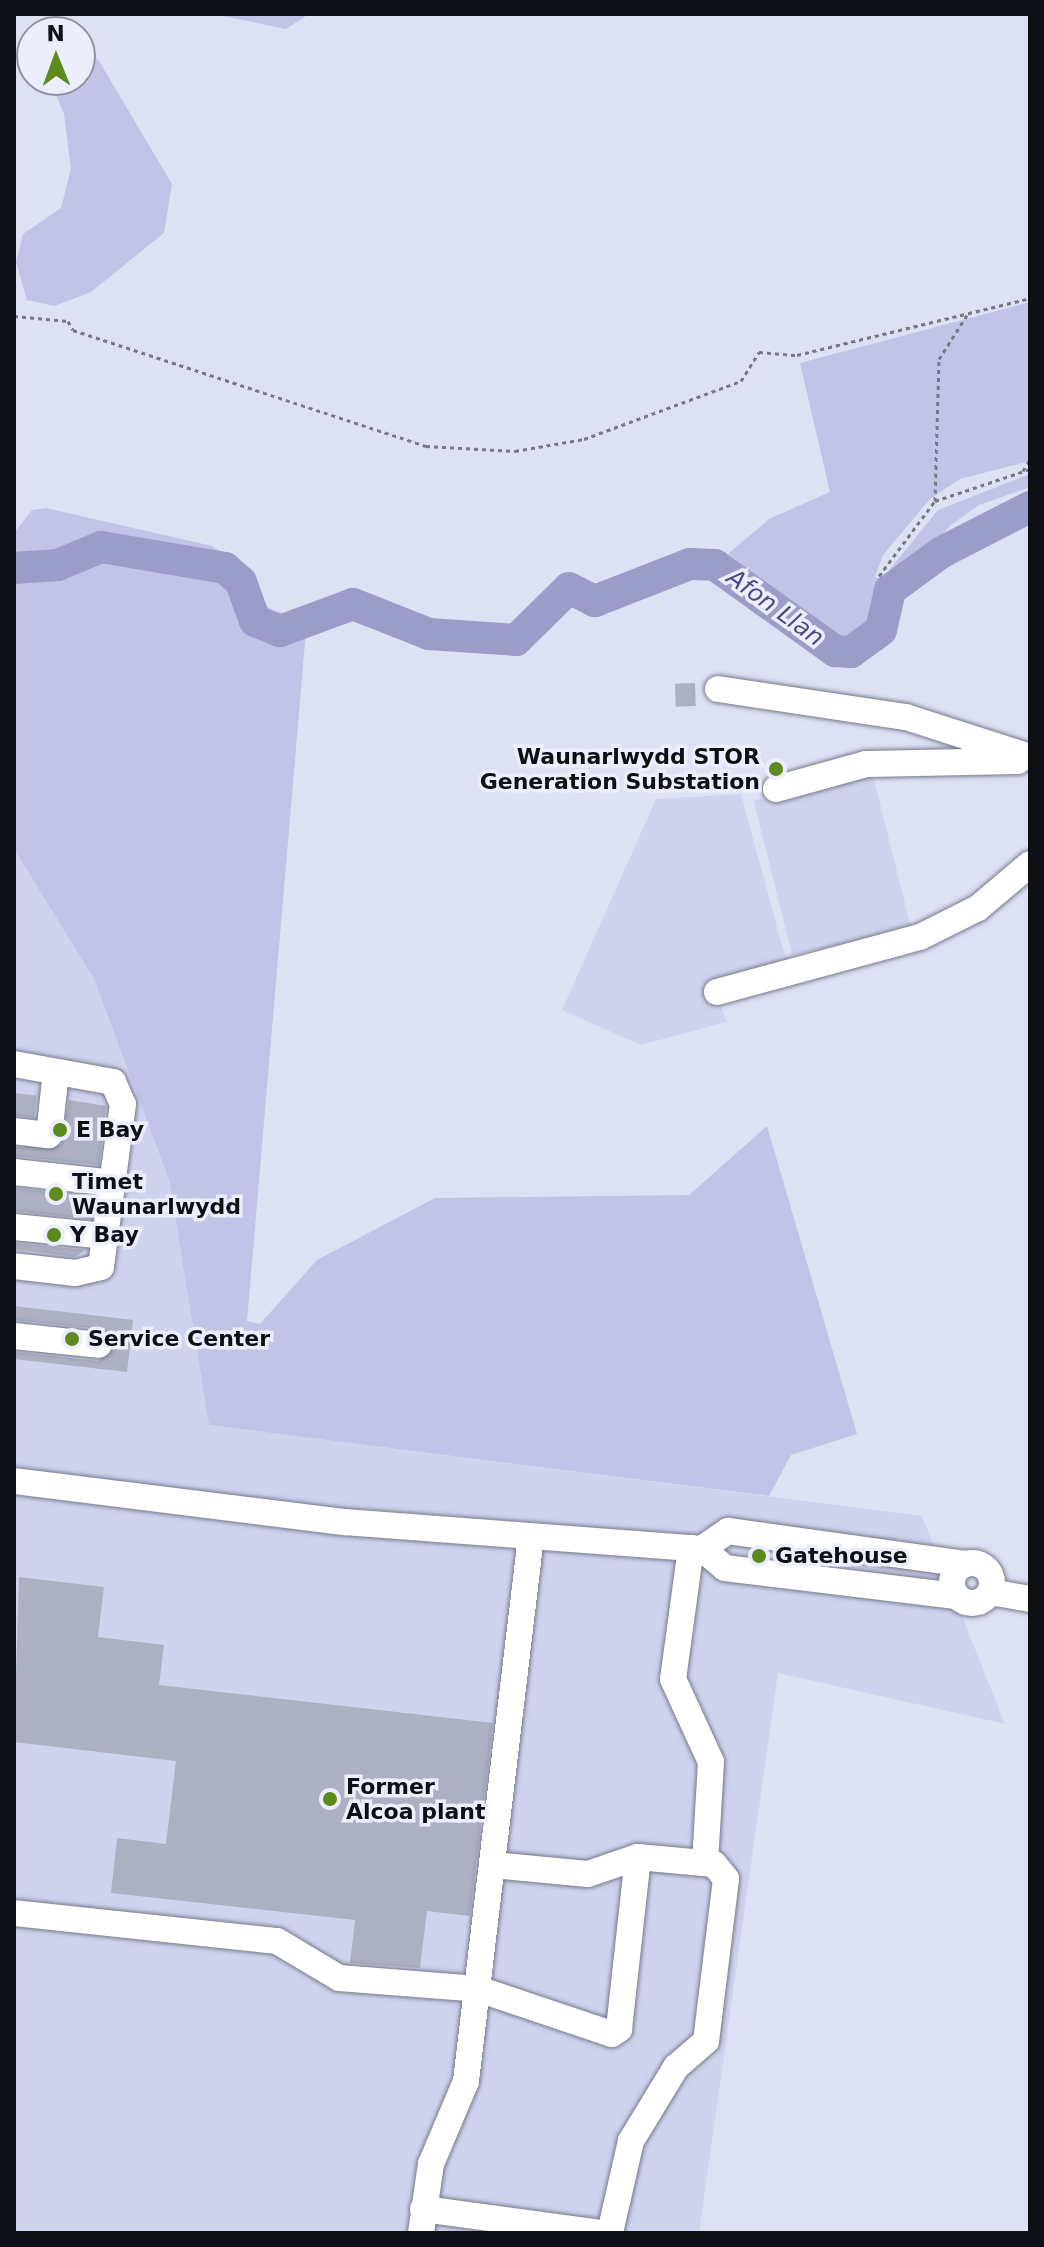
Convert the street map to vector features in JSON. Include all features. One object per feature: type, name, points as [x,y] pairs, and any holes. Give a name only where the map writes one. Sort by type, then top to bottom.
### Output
[{"type":"street","points":[[718,689],[906,717],[1030,759]]},
{"type":"street","points":[[776,789],[866,764],[1030,759]]},
{"type":"street","points":[[717,992],[920,937],[978,908],[1030,864]]},
{"type":"street","points":[[14,1064],[113,1082],[123,1104],[101,1267],[75,1273],[14,1266]]},
{"type":"street","points":[[14,1131],[49,1135],[56,1072]]},
{"type":"street","points":[[14,1172],[113,1183]]},
{"type":"street","points":[[14,1227],[105,1236]]},
{"type":"street","points":[[14,1336],[99,1345]]},
{"type":"street","points":[[14,1481],[531,1537],[696,1548],[725,1568],[956,1596],[973,1603],[990,1592],[1030,1599]]},
{"type":"street","points":[[696,1548],[728,1531],[965,1564],[987,1571],[990,1592]]},
{"type":"street","points":[[531,1537],[466,2081],[431,2164],[422,2221],[600,2233]]},
{"type":"street","points":[[696,1548],[673,1679],[711,1762],[705,1862]]},
{"type":"street","points":[[956,1596],[953,1575],[965,1564]]},
{"type":"street","points":[[493,1865],[588,1874],[638,1857],[705,1862],[726,1879],[712,2022],[706,2041],[676,2067],[631,2141],[610,2233]]},
{"type":"street","points":[[14,1913],[277,1941],[339,1978],[478,1989],[601,2033],[619,2029],[638,1857]]},
{"type":"path","points":[[14,316],[68,321],[73,330],[426,446],[515,451],[584,439],[741,381],[759,352],[778,348],[797,355],[1030,298]]},
{"type":"path","points":[[935,501],[939,359],[967,315]]},
{"type":"path","points":[[1023,471],[1030,459]]},
{"type":"path","points":[[879,576],[935,501],[1030,469]]},
{"type":"shaded area","points":[[213,14],[309,14],[286,29]]},
{"type":"shaded area","points":[[96,58],[172,184],[164,233],[91,292],[54,306],[27,300],[16,262],[23,234],[61,208],[71,169],[64,114],[57,96],[96,96]]},
{"type":"shaded area","points":[[1030,302],[1030,461],[960,479],[930,499],[883,555],[875,577],[882,579],[938,510],[1030,474],[1030,487],[979,505],[951,525],[882,598],[863,635],[849,639],[824,631],[728,554],[769,519],[830,492],[800,363]]},
{"type":"shaded area","points":[[46,508],[212,546],[251,571],[267,607],[287,615],[308,608],[247,1321],[260,1324],[317,1260],[435,1198],[689,1195],[767,1126],[857,1434],[791,1455],[769,1496],[209,1425],[169,1180],[94,979],[14,849],[14,533],[32,510]]},
{"type":"shaded area","points":[[872,771],[911,926],[792,956],[754,801]]},
{"type":"shaded area","points":[[741,794],[788,967],[717,992],[726,1022],[641,1045],[562,1010],[656,799]]},
{"type":"shaded area","points":[[14,849],[94,979],[169,1180],[209,1425],[922,1516],[1005,1724],[778,1673],[699,2233],[14,2233]]},
{"type":"building","points":[[695,683],[696,706],[676,707],[675,684]]},
{"type":"building","points":[[14,1093],[37,1096],[34,1118],[14,1115]]},
{"type":"building","points":[[69,1100],[106,1106],[99,1165],[14,1156],[14,1147],[61,1145]]},
{"type":"building","points":[[14,1188],[95,1196],[92,1219],[14,1211]]},
{"type":"building","points":[[14,1243],[85,1250],[75,1257],[14,1249]]},
{"type":"building","points":[[14,1306],[133,1320],[127,1372],[14,1359],[14,1352],[98,1361],[115,1346],[101,1329],[14,1320]]},
{"type":"building","name":"Former Alcoa plant","points":[[19,1577],[104,1587],[98,1637],[164,1645],[159,1685],[493,1723],[470,1916],[427,1911],[420,1968],[350,1963],[355,1920],[111,1893],[117,1838],[166,1844],[176,1761],[14,1742]]},
{"type":"waterway","name":"Afon Llan","points":[[14,568],[58,565],[101,547],[225,568],[241,582],[255,621],[280,631],[353,604],[429,634],[516,640],[569,588],[595,601],[690,564],[715,565],[835,651],[851,652],[881,630],[890,590],[942,552],[1030,507]]},
{"type":"place","name":"Waunarlwydd STOR Generation Substation","points":[[776,769]]},
{"type":"place","name":"E Bay","points":[[60,1130]]},
{"type":"place","name":"Timet Waunarlwydd","points":[[56,1194]]},
{"type":"place","name":"Y Bay","points":[[54,1235]]},
{"type":"place","name":"Service Center","points":[[72,1339]]},
{"type":"place","name":"Gatehouse","points":[[759,1556]]},
{"type":"place","name":"Former Alcoa plant","points":[[330,1799]]}]
